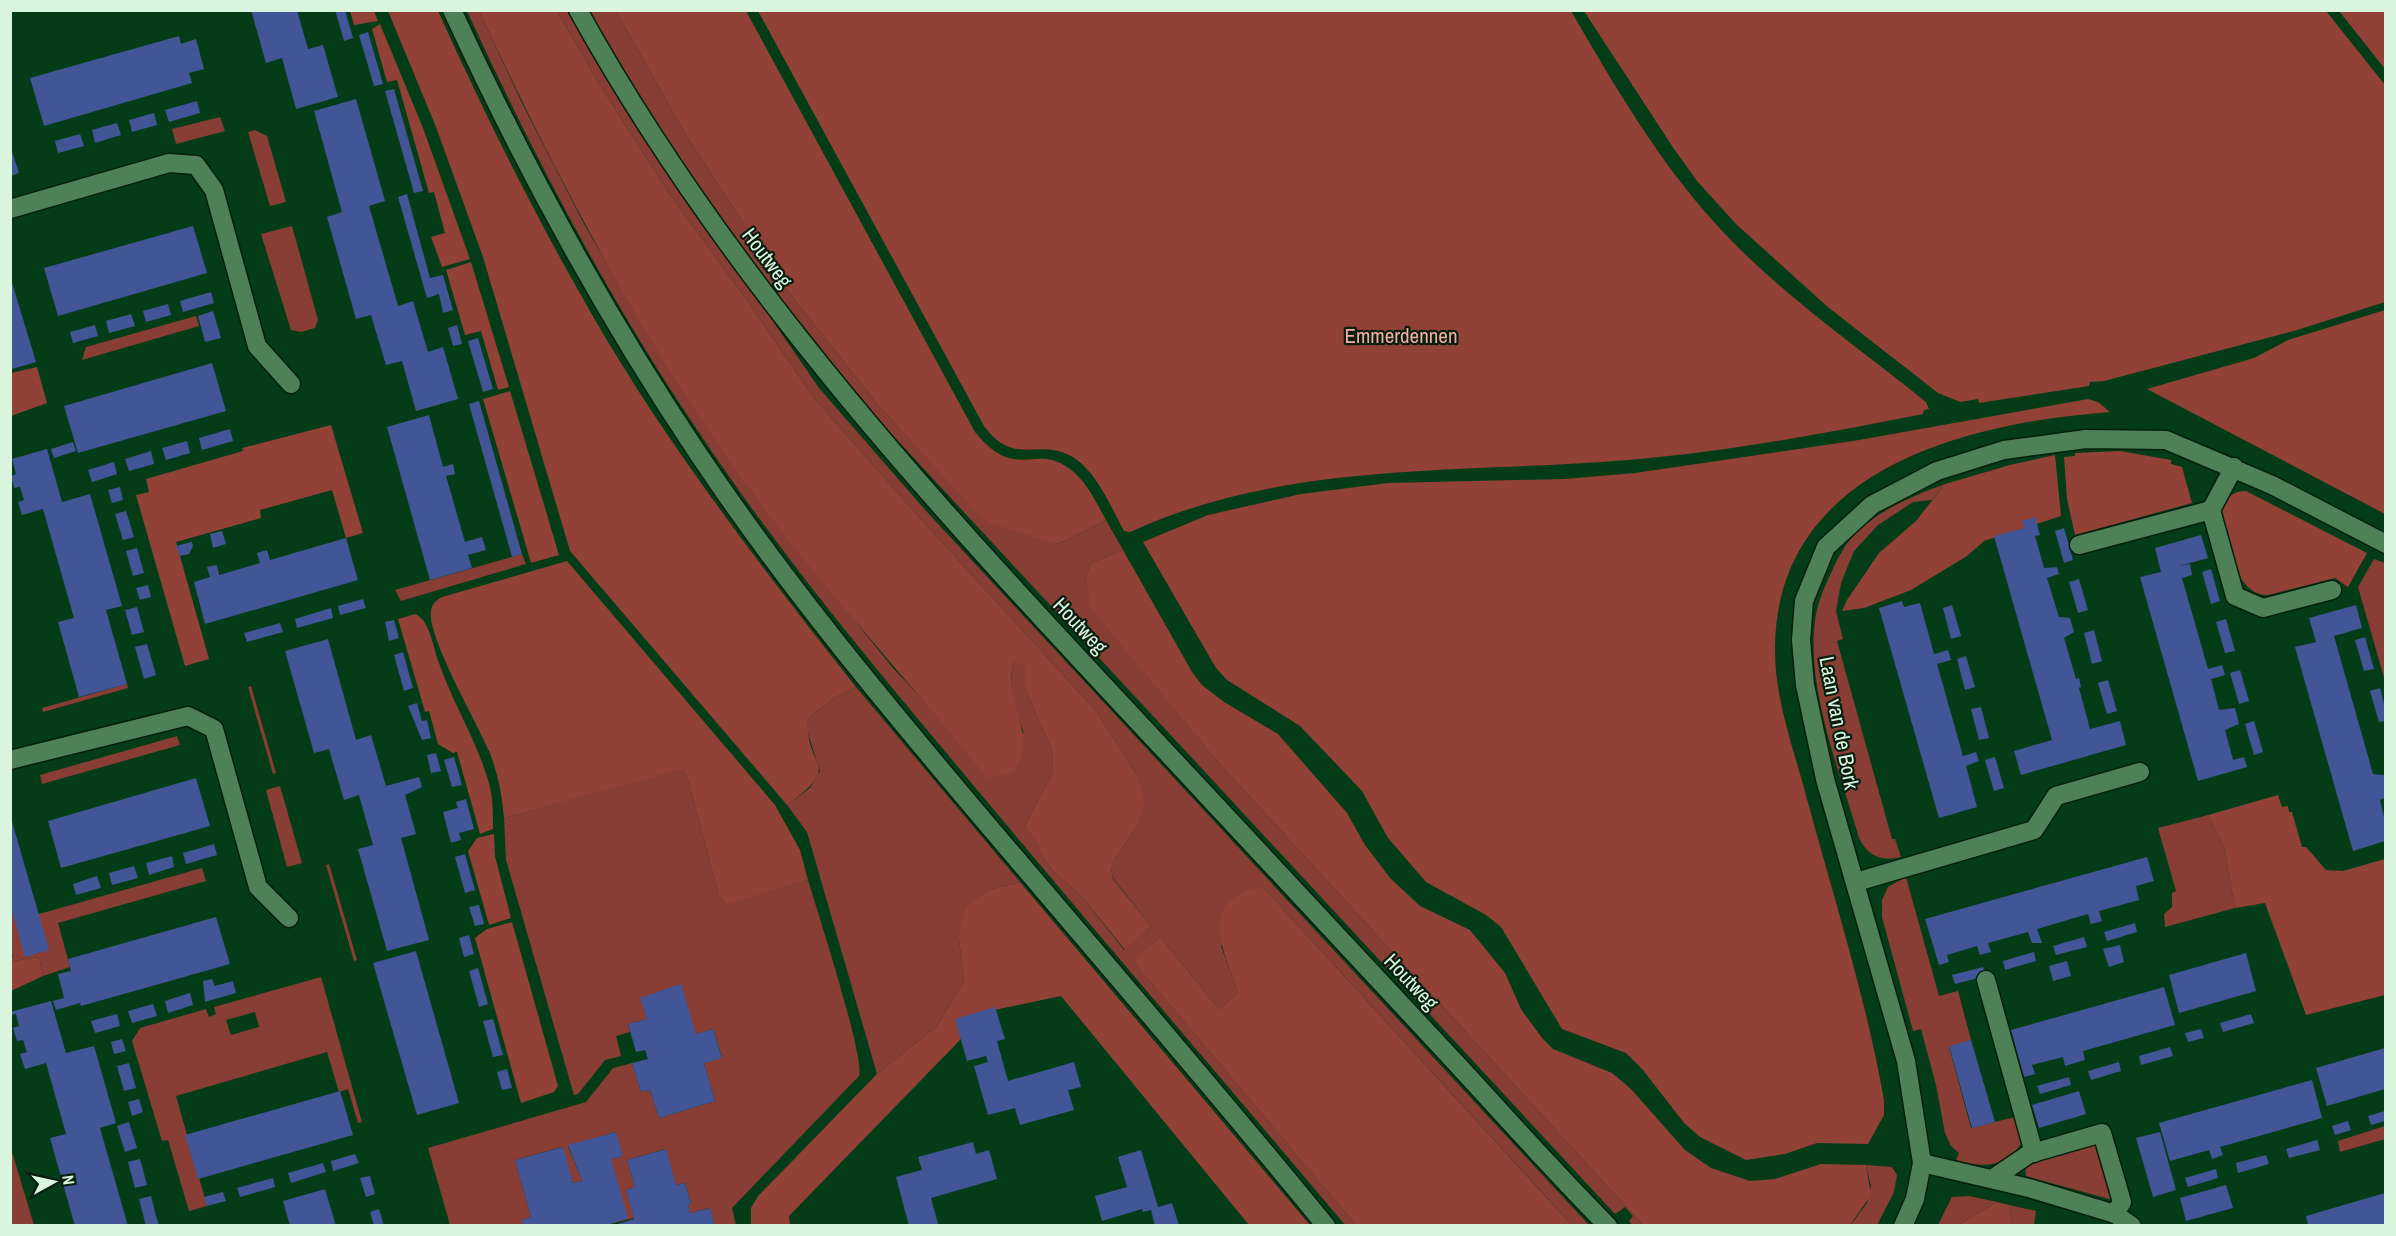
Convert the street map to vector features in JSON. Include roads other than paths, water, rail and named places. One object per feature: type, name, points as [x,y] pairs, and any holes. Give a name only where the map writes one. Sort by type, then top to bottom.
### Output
[{"type":"street","points":[[452,10],[494,102],[554,219],[618,329],[698,454],[792,585],[902,723],[1326,1226]]},
{"type":"street","name":"Houtweg","points":[[578,10],[657,144],[707,216],[815,360],[866,421],[1056,633],[1608,1226]]},
{"type":"street","points":[[10,210],[169,163],[196,165],[214,190],[257,346],[291,384]]},
{"type":"street","name":"Laan van de Bork","points":[[1903,1226],[1915,1199],[1922,1163],[1906,1061],[1825,779],[1805,685],[1801,640],[1804,601],[1826,547],[1872,504],[1937,471],[2004,450],[2086,439],[2166,440],[2234,467],[2385,544]]},
{"type":"street","points":[[2234,467],[2211,510],[2235,596],[2263,608],[2332,590]]},
{"type":"street","points":[[2079,545],[2211,510]]},
{"type":"street","points":[[10,760],[188,716],[214,729],[258,887],[290,918]]},
{"type":"street","points":[[1856,882],[2034,830],[2056,796],[2139,772]]},
{"type":"street","points":[[1986,980],[2034,1153]]},
{"type":"street","points":[[1992,1179],[2034,1153],[2102,1133],[2122,1202],[2115,1214]]},
{"type":"street","points":[[1922,1163],[2030,1188],[2115,1214],[2132,1226]]},
{"type":"park label","name":"Emmerdennen","points":[[1401,336]]}]
